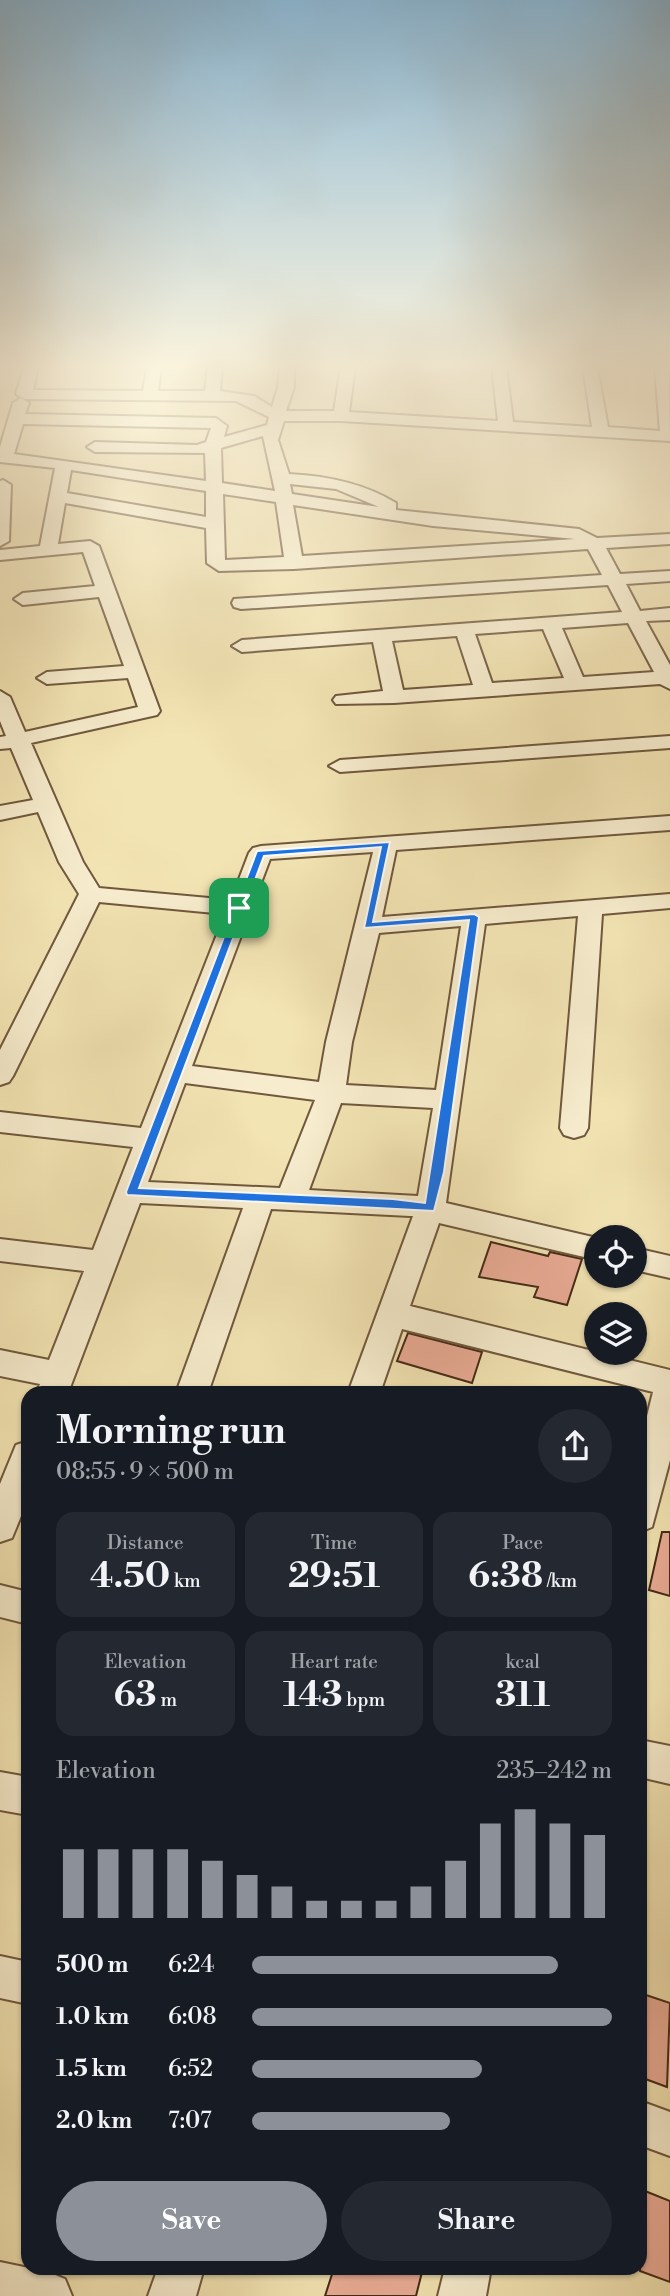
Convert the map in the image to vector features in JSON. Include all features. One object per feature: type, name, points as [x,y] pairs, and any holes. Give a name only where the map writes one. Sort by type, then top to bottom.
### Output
[{"type":"street","points":[[48,550],[62,474]]},
{"type":"street","points":[[137,474],[215,486],[281,488],[405,517],[579,534],[595,545],[669,679],[343,700]]},
{"type":"street","points":[[214,474],[216,563],[219,566],[294,564],[670,539]]},
{"type":"street","points":[[280,474],[294,564]]},
{"type":"street","points":[[0,541],[4,485]]},
{"type":"street","points":[[57,496],[215,524]]},
{"type":"street","points":[[0,555],[90,546],[150,711],[9,742]]},
{"type":"street","points":[[372,595],[385,558]]},
{"type":"street","points":[[241,603],[670,576]]},
{"type":"street","points":[[23,599],[106,591]]},
{"type":"street","points":[[242,646],[670,614]]},
{"type":"street","points":[[550,622],[576,684]]},
{"type":"street","points":[[464,629],[485,691]]},
{"type":"street","points":[[381,635],[394,696]]},
{"type":"street","points":[[47,678],[135,671]]},
{"type":"street","points":[[0,697],[9,742],[46,804],[71,862],[91,894]]},
{"type":"street","points":[[340,766],[670,742]]},
{"type":"street","points":[[0,813],[46,804]]},
{"type":"street","points":[[0,1363],[55,1384],[261,853],[670,823]]},
{"type":"street","points":[[291,1198],[331,1093],[339,1042],[386,844]]},
{"type":"street","points":[[91,894],[239,908]]},
{"type":"street","points":[[0,1076],[91,894]]},
{"type":"street","points":[[368,926],[670,901]]},
{"type":"street","points":[[574,1128],[591,907]]},
{"type":"street","points":[[366,1386],[430,1208],[474,917]]},
{"type":"street","points":[[176,1073],[331,1093],[448,1100]]},
{"type":"street","points":[[0,1122],[150,1139]]},
{"type":"street","points":[[131,1192],[291,1198],[430,1208],[584,1246]]},
{"type":"street","points":[[194,1386],[261,1197]]},
{"type":"street","points":[[0,1250],[103,1262]]},
{"type":"street","points":[[647,1262],[670,1267]]},
{"type":"street","points":[[392,1314],[670,1382]]},
{"type":"street","points":[[647,1503],[660,1478],[670,1388]]},
{"type":"street","points":[[0,1527],[21,1473]]},
{"type":"street","points":[[0,1601],[21,1606]]},
{"type":"street","points":[[647,1760],[670,1765]]},
{"type":"street","points":[[0,1791],[21,1795]]},
{"type":"street","points":[[0,1978],[21,1982]]},
{"type":"street","points":[[647,2126],[670,2134]]},
{"type":"street","points":[[172,2296],[179,2275]]},
{"type":"street","points":[[462,2296],[466,2275]]},
{"type":"street","points":[[0,2286],[48,2296]]},
{"type":"building","points":[[491,1242],[548,1256],[550,1252],[582,1259],[567,1305],[534,1297],[538,1287],[479,1277]]},
{"type":"building","points":[[408,1333],[482,1352],[472,1383],[397,1361]]},
{"type":"building","points":[[662,1532],[670,1532],[670,1596],[649,1590]]},
{"type":"building","points":[[647,1995],[670,2003],[667,2087],[647,2080]]},
{"type":"building","points":[[647,2192],[670,2201],[670,2282],[647,2274]]},
{"type":"building","points":[[332,2275],[421,2275],[416,2296],[325,2296]]},
{"type":"route","points":[[386,844],[368,926],[474,917],[438,1172],[430,1208],[393,1203],[131,1192],[239,908],[261,853],[386,844]]}]
